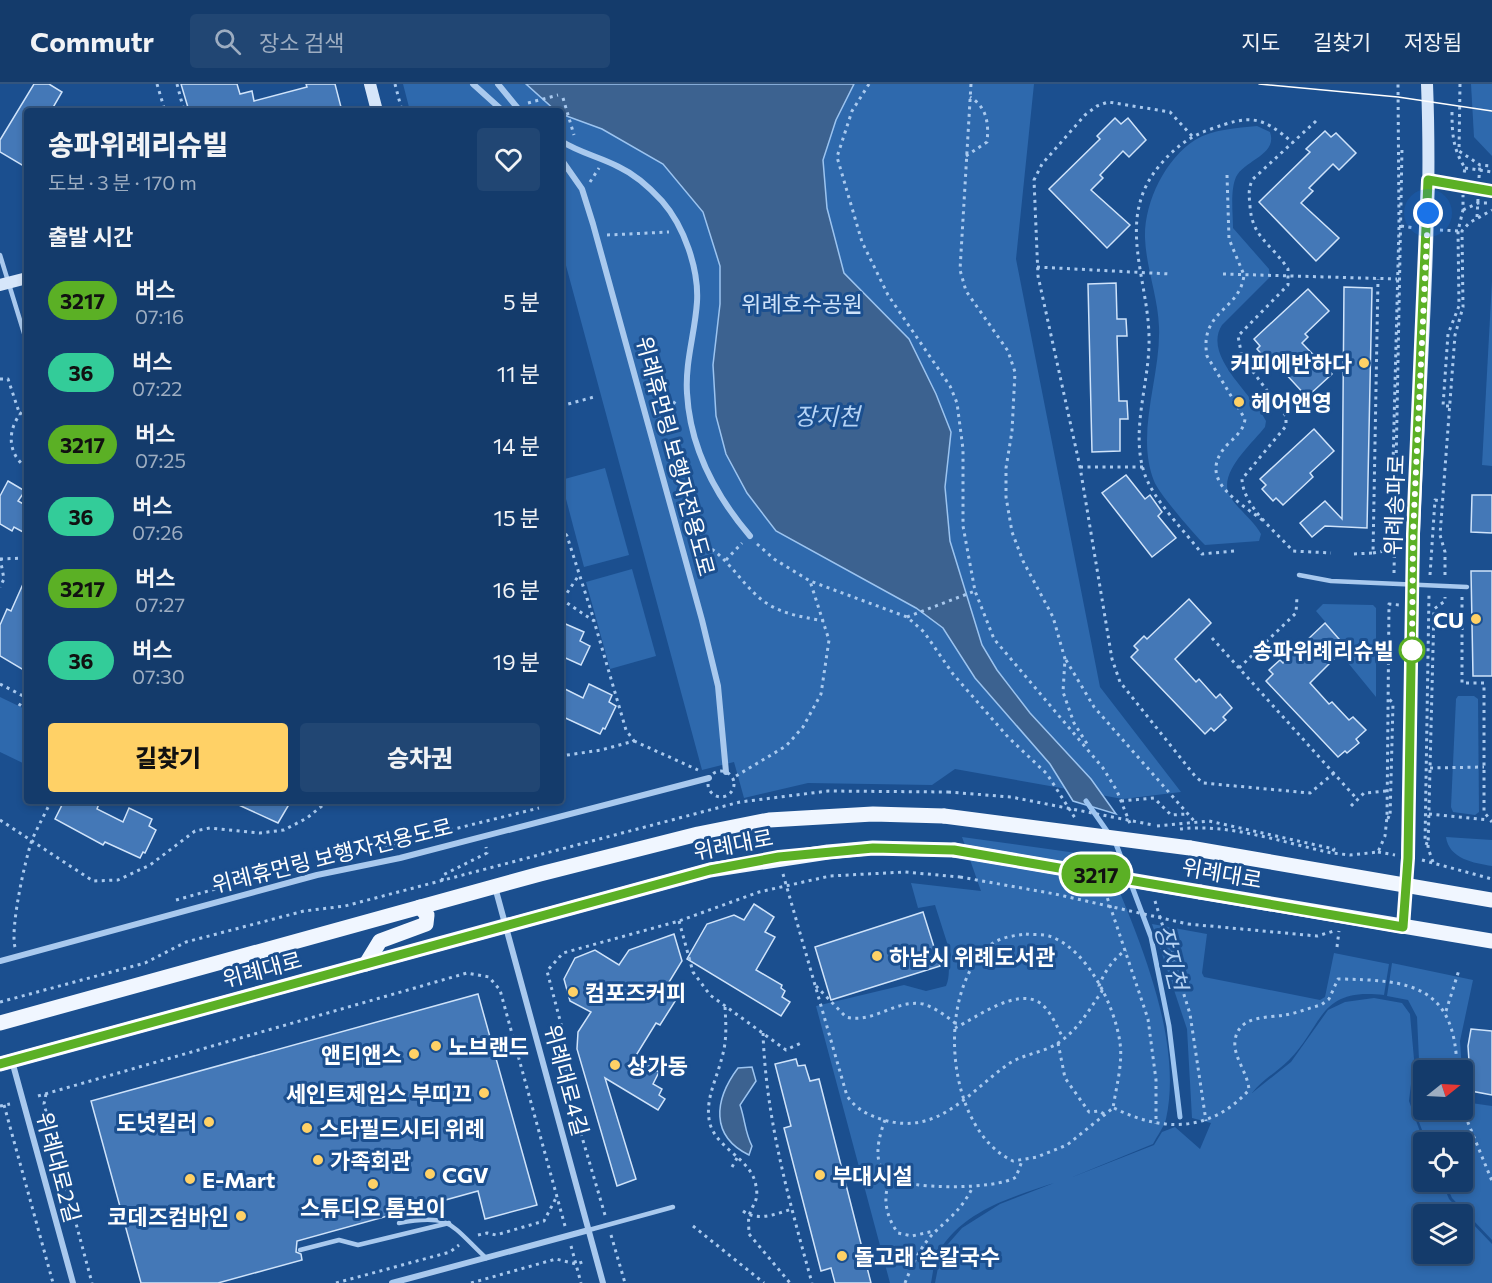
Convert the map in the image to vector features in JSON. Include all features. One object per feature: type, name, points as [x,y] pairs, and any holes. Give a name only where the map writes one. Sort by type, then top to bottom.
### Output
[{"type":"main road","points":[[370,84],[376,108]]},
{"type":"main road","name":"위례송파로","points":[[1403,927],[1407,884],[1413,585],[1428,180],[1427,84]]},
{"type":"main road","points":[[4,284],[24,279]]},
{"type":"main road","name":"위례대로","points":[[0,1023],[495,886],[698,834],[769,820],[873,814],[944,816],[1190,848],[1492,900]]},
{"type":"main road","name":"위례대로","points":[[6,1063],[710,870],[779,857],[873,848],[954,850],[1492,941]]},
{"type":"main road","points":[[366,964],[380,941],[426,924],[427,915],[420,907]]},
{"type":"street","points":[[473,84],[500,108]]},
{"type":"street","points":[[498,84],[517,108]]},
{"type":"street","name":"위례휴먼링 보행자전용도로","points":[[564,143],[620,167],[642,183],[663,202],[690,253],[696,280],[697,302],[689,344],[687,385],[691,427],[709,478],[727,509],[750,536]]},
{"type":"street","name":"위례휴먼링 보행자전용도로","points":[[564,163],[582,189],[679,536],[718,686],[726,772]]},
{"type":"street","points":[[1428,180],[1492,191]]},
{"type":"street","name":"위례휴먼링 보행자전용도로","points":[[0,961],[18,958],[306,878],[400,858],[709,778]]},
{"type":"street","name":"위례대로4길","points":[[495,886],[603,1283]]},
{"type":"street","name":"위례대로2길","points":[[6,1063],[73,1283]]},
{"type":"street","points":[[392,1283],[589,1230]]},
{"type":"lane","points":[[0,255],[4,284],[24,335]]},
{"type":"lane","points":[[1299,576],[1331,581],[1465,587]]},
{"type":"lane","points":[[589,1230],[673,1207]]},
{"type":"lane","points":[[399,1223],[428,1217],[449,1223],[486,1258]]},
{"type":"lane","points":[[300,1250],[339,1240],[358,1245],[449,1223]]},
{"type":"path","points":[[157,84],[164,108]]},
{"type":"path","points":[[177,84],[184,108]]},
{"type":"path","points":[[394,84],[401,108]]},
{"type":"path","points":[[869,84],[852,111],[837,157],[862,242],[888,295],[950,386],[957,403],[963,449],[963,526],[975,591],[994,639],[1098,761]]},
{"type":"path","points":[[971,84],[960,270],[966,291],[1008,351],[1015,372],[1016,393],[1006,468],[1006,497],[1012,532],[1023,561],[1053,617],[1065,659],[1094,707],[1195,822]]},
{"type":"path","points":[[1354,554],[1390,550],[1391,543],[1397,279],[1398,84]]},
{"type":"path","points":[[1460,84],[1459,151],[1480,165],[1492,165]]},
{"type":"path","points":[[521,108],[558,95]]},
{"type":"path","points":[[966,156],[987,142],[988,126],[978,102],[970,97]]},
{"type":"path","points":[[563,98],[580,151]]},
{"type":"path","points":[[1192,135],[1170,112],[1108,102],[1097,106],[1085,115],[1042,164],[1034,180],[1038,267],[1080,467],[1115,671],[1120,682],[1203,783],[1310,794],[1334,773]]},
{"type":"path","points":[[1449,406],[1443,406],[1448,334],[1459,306],[1458,231],[1463,210],[1462,187],[1465,168],[1456,154],[1452,138],[1452,112]]},
{"type":"path","points":[[1234,551],[1202,554],[1152,488],[1143,467],[1140,438],[1149,346],[1149,319],[1136,241],[1137,210],[1148,179],[1170,153],[1192,135],[1234,121],[1256,118],[1272,125],[1293,143]]},
{"type":"path","points":[[1316,121],[1253,178],[1248,187],[1251,223],[1256,232],[1284,262],[1288,269],[1288,285],[1238,336],[1242,357],[1286,416],[1286,426],[1242,478],[1243,490],[1249,501],[1293,551],[1331,553]]},
{"type":"path","points":[[0,1002],[145,963],[186,942],[304,911],[345,906],[727,805],[828,791],[948,792],[1011,797],[1173,830],[1197,827],[1350,855],[1378,852],[1385,836],[1387,817],[1389,604],[1395,605],[1402,148]]},
{"type":"path","points":[[1465,168],[1492,172]]},
{"type":"path","points":[[1227,175],[1229,239],[1245,275],[1239,292],[1208,327],[1207,356],[1245,419],[1244,426],[1216,458],[1214,468],[1217,479],[1227,492],[1273,528]]},
{"type":"path","points":[[1463,210],[1478,203],[1492,202]]},
{"type":"path","points":[[1445,586],[1445,552],[1440,535],[1455,335],[1463,307],[1462,231],[1469,223],[1492,210]]},
{"type":"path","points":[[596,236],[680,232]]},
{"type":"path","points":[[1038,267],[1170,274]]},
{"type":"path","points":[[1222,274],[1397,279]]},
{"type":"path","points":[[1373,553],[1378,279]]},
{"type":"path","points":[[0,379],[8,379],[20,415]]},
{"type":"path","points":[[651,434],[687,385]]},
{"type":"path","points":[[564,405],[594,397]]},
{"type":"path","points":[[24,410],[14,425],[10,445],[16,459],[24,466]]},
{"type":"path","points":[[1080,467],[1143,467]]},
{"type":"path","points":[[1428,844],[1425,843],[1429,585],[1435,500],[1442,501]]},
{"type":"path","points":[[564,532],[594,621],[626,730],[634,741],[698,770]]},
{"type":"path","points":[[679,536],[701,542],[726,561],[763,601],[780,610],[824,621]]},
{"type":"path","points":[[726,561],[750,536],[774,559],[810,581],[907,617],[924,632],[953,674],[1008,737],[1047,774],[1079,825]]},
{"type":"path","points":[[0,587],[4,579],[0,559],[24,558]]},
{"type":"path","points":[[564,596],[579,575]]},
{"type":"path","points":[[732,778],[786,746],[811,715],[826,672],[829,640],[810,581]]},
{"type":"path","points":[[1465,587],[1462,683],[1490,683]]},
{"type":"path","points":[[907,617],[975,591]]},
{"type":"path","points":[[1239,668],[1296,614],[1297,597]]},
{"type":"path","points":[[564,600],[594,621]]},
{"type":"path","points":[[1445,601],[1434,609],[1428,844],[1433,862],[1492,879]]},
{"type":"path","points":[[1212,638],[1356,798]]},
{"type":"path","points":[[1065,659],[1062,692],[1074,723],[1121,801],[1132,827]]},
{"type":"path","points":[[1484,683],[1484,812],[1490,821]]},
{"type":"path","points":[[0,684],[24,696]]},
{"type":"path","points":[[1387,817],[1390,818],[1392,703],[1388,698]]},
{"type":"path","points":[[19,706],[24,700]]},
{"type":"path","points":[[564,756],[601,750],[634,741]]},
{"type":"path","points":[[1430,768],[1484,767]]},
{"type":"path","points":[[1351,806],[1356,798],[1364,793],[1387,791]]},
{"type":"path","points":[[724,796],[727,805]]},
{"type":"path","points":[[1121,801],[1154,798],[1171,815],[1187,814]]},
{"type":"path","points":[[18,958],[13,937],[32,841],[50,804]]},
{"type":"path","points":[[0,820],[93,881],[118,880],[150,865],[195,831],[210,828],[260,832],[284,830],[307,818],[324,804]]},
{"type":"path","points":[[1429,814],[1490,821]]},
{"type":"path","points":[[1157,826],[1209,821],[1334,849],[1332,853]]},
{"type":"path","points":[[442,881],[443,875],[487,853],[484,836]]},
{"type":"path","points":[[779,857],[847,1096],[859,1110],[885,1120],[920,1123],[937,1118],[965,1102],[1010,1063],[1058,1043],[1079,1025],[1102,991]]},
{"type":"path","points":[[625,1283],[566,1083],[566,1043],[547,971],[563,953],[679,921],[759,892],[787,888],[830,876],[905,872],[960,877],[1055,894],[1188,924],[1317,936],[1340,930]]},
{"type":"path","points":[[1103,885],[1143,999],[1153,1040],[1158,1124]]},
{"type":"path","points":[[1152,890],[1190,1014],[1206,1120]]},
{"type":"path","points":[[679,921],[693,972],[710,995],[786,1050],[803,1042]]},
{"type":"path","points":[[1026,934],[1048,936],[1068,946],[1088,966],[1102,991],[1120,1044],[1113,1108],[1067,1145],[1022,1161],[1005,1158],[982,1134],[965,1102],[954,1058],[956,1023],[973,967],[986,948],[1009,936],[1026,934]]},
{"type":"path","points":[[1099,986],[1113,962],[1126,951]]},
{"type":"path","points":[[1445,1012],[1459,970]]},
{"type":"path","points":[[38,1096],[467,973],[489,977],[500,990],[581,1283]]},
{"type":"path","points":[[1113,1108],[1158,1124],[1206,1120],[1228,1110],[1249,1090],[1248,1079],[1237,1054],[1235,1041],[1239,1030],[1249,1020],[1321,1005],[1329,999],[1338,979],[1381,979],[1424,992],[1445,1012],[1457,1051],[1457,1060]]},
{"type":"path","points":[[815,985],[846,1017],[867,1018],[906,1003],[925,1005],[956,1023]]},
{"type":"path","points":[[955,1029],[1009,1001],[1025,998],[1042,1004],[1063,1038]]},
{"type":"path","points":[[725,1006],[726,1032],[722,1057],[708,1107],[710,1124],[717,1141],[751,1173],[756,1183],[758,1202],[749,1215],[749,1234],[790,1283]]},
{"type":"path","points":[[763,1033],[765,1082],[778,1159],[812,1283]]},
{"type":"path","points":[[1058,1043],[1065,1078],[1089,1112],[1099,1111],[1104,1114]]},
{"type":"path","points":[[46,1094],[44,1104],[92,1283]]},
{"type":"path","points":[[10,1104],[2,1105],[53,1283]]},
{"type":"path","points":[[885,1120],[878,1141],[878,1152],[884,1170],[892,1178],[904,1183],[974,1187],[1007,1183],[1016,1177],[1022,1161]]},
{"type":"path","points":[[1467,1120],[1492,1181]]},
{"type":"path","points":[[732,1167],[737,1158]]},
{"type":"path","points":[[892,1178],[885,1189],[886,1202],[892,1225],[898,1233],[912,1236],[935,1231]]},
{"type":"path","points":[[905,1283],[912,1263],[935,1231],[952,1219],[974,1187]]},
{"type":"path","points":[[336,1283],[450,1252],[466,1239],[487,1233],[496,1235],[543,1221],[557,1196]]},
{"type":"path","points":[[743,1211],[749,1215],[770,1216],[792,1209]]},
{"type":"path","points":[[693,1226],[764,1283]]},
{"type":"path","points":[[471,1283],[556,1259],[576,1264]]},
{"type":"green space","name":"위례호수공원","points":[[403,84],[1034,84],[1016,259],[1100,687],[1181,792],[1123,799],[955,769],[932,785],[808,783],[744,798],[734,762],[702,770],[564,258],[564,108],[409,108]]},
{"type":"green space","points":[[1471,84],[1492,84],[1492,156],[1474,137]]},
{"type":"green space","points":[[1257,126],[1270,132],[1271,140],[1265,152],[1240,171],[1236,177],[1232,195],[1233,228],[1269,269],[1270,277],[1222,325],[1218,337],[1219,349],[1224,362],[1266,421],[1265,427],[1231,470],[1227,489],[1231,498],[1261,534],[1259,541],[1205,545],[1163,495],[1154,481],[1149,463],[1148,424],[1159,346],[1159,327],[1157,305],[1147,260],[1146,225],[1152,197],[1158,183],[1174,158],[1184,148],[1209,133]]},
{"type":"green space","points":[[1492,281],[1492,466],[1482,465]]},
{"type":"green space","points":[[605,468],[629,555],[584,567],[564,491],[564,479]]},
{"type":"green space","points":[[632,569],[656,656],[610,669],[586,582]]},
{"type":"green space","points":[[1323,604],[1373,605],[1376,608],[1376,697],[1340,653],[1346,646],[1316,611]]},
{"type":"green space","points":[[1458,696],[1474,696],[1478,699],[1479,812],[1475,815],[1453,812],[1451,807],[1456,699]]},
{"type":"green space","points":[[0,697],[24,709],[24,764],[0,752]]},
{"type":"green space","points":[[962,837],[1105,857],[1143,951],[1154,985],[1163,1020],[1170,1088],[1166,1119],[1153,1144],[1070,1178],[1154,1145],[1162,1132],[1175,1127],[1200,1149],[1211,1123],[1192,1118],[1187,1029],[1152,924],[1207,934],[1202,973],[1204,977],[1320,1000],[1325,997],[1334,953],[1389,964],[1384,995],[1362,994],[1346,997],[1334,1003],[1325,1011],[1289,1060],[1252,1093],[1291,1062],[1328,1010],[1345,1002],[1374,998],[1402,1003],[1410,1014],[1414,1059],[1409,1101],[1413,1120],[1416,1120],[1420,1132],[1413,1132],[1413,1192],[1446,1192],[1454,1204],[1413,1204],[1413,1264],[1473,1264],[1473,1224],[1492,1244],[1492,1283],[935,1283],[941,1252],[962,1228],[1000,1204],[1054,1183],[990,1207],[962,1225],[939,1251],[931,1283],[890,1283],[816,1006],[904,985],[926,991],[946,986],[951,955],[935,905],[918,908],[911,883],[981,891]]},
{"type":"green space","points":[[1446,837],[1492,840],[1492,866],[1463,859],[1452,850]]},
{"type":"green space","points":[[1392,963],[1473,980],[1460,1041],[1461,1060],[1419,1060],[1417,1017],[1408,1000],[1387,996]]},
{"type":"green space","points":[[1473,1103],[1492,1106],[1492,1240],[1473,1220],[1473,1204],[1458,1204],[1449,1192],[1473,1192],[1473,1132],[1423,1132],[1418,1120],[1473,1120]]},
{"type":"water","name":"장지천","points":[[526,84],[854,84],[836,120],[823,160],[827,208],[844,273],[909,339],[936,394],[951,432],[945,487],[950,541],[982,645],[997,670],[1030,713],[1091,779],[1116,814],[1073,801],[1050,764],[975,678],[943,628],[916,608],[776,531],[747,493],[726,454],[716,416],[713,365],[720,304],[720,266],[703,212],[663,164],[602,129],[564,115],[564,108],[553,108]]},
{"type":"water","points":[[752,1067],[756,1081],[740,1105],[752,1146],[749,1155],[727,1138],[720,1116],[724,1092],[730,1080],[738,1068]]},
{"type":"building","points":[[34,84],[49,84],[62,92],[53,108],[24,108],[24,166],[0,152],[0,140]]},
{"type":"building","points":[[181,84],[237,84],[240,94],[252,91],[254,101],[307,87],[306,84],[335,84],[341,108],[188,108]]},
{"type":"building","points":[[1115,118],[1121,124],[1128,118],[1146,140],[1129,157],[1123,151],[1100,175],[1103,178],[1091,190],[1130,225],[1107,248],[1049,189],[1100,139],[1097,136]]},
{"type":"building","points":[[1325,131],[1331,137],[1336,133],[1356,153],[1339,170],[1333,164],[1309,188],[1313,191],[1301,203],[1339,238],[1316,261],[1259,202],[1310,152],[1306,149]]},
{"type":"building","points":[[1116,283],[1117,319],[1126,319],[1127,336],[1117,336],[1119,401],[1127,401],[1128,419],[1120,419],[1120,451],[1092,452],[1088,284]]},
{"type":"building","points":[[1344,287],[1372,288],[1367,528],[1325,526],[1312,537],[1300,523],[1325,501],[1342,519]]},
{"type":"building","points":[[1308,289],[1329,311],[1305,334],[1308,337],[1302,343],[1332,374],[1307,397],[1271,358],[1268,361],[1257,349],[1260,346],[1254,339]]},
{"type":"building","points":[[1314,429],[1334,451],[1310,473],[1313,477],[1283,505],[1276,498],[1273,501],[1262,489],[1266,485],[1260,479]]},
{"type":"building","points":[[1126,475],[1145,499],[1150,495],[1162,512],[1158,516],[1176,538],[1152,557],[1102,493]]},
{"type":"building","points":[[8,481],[24,490],[18,501],[24,504],[23,532],[14,527],[12,531],[0,524],[0,496]]},
{"type":"building","points":[[1472,495],[1492,495],[1492,533],[1471,532]]},
{"type":"building","points":[[1471,571],[1492,571],[1492,676],[1473,676]]},
{"type":"building","points":[[24,582],[24,670],[0,656],[0,625],[7,609],[11,611]]},
{"type":"building","points":[[1189,599],[1211,623],[1175,659],[1196,682],[1199,679],[1216,698],[1220,694],[1232,708],[1223,717],[1226,720],[1214,731],[1211,728],[1205,734],[1131,657],[1138,650],[1134,646],[1144,636],[1147,639]]},
{"type":"building","points":[[564,623],[584,632],[580,641],[590,646],[581,665],[564,657]]},
{"type":"building","points":[[1325,623],[1346,647],[1310,683],[1329,704],[1332,702],[1349,720],[1353,717],[1366,730],[1356,739],[1359,743],[1338,757],[1266,681],[1273,674],[1269,670],[1280,660],[1283,663]]},
{"type":"building","points":[[589,684],[612,695],[609,702],[616,706],[605,729],[603,728],[600,734],[564,717],[564,688],[583,698]]},
{"type":"building","points":[[62,804],[99,804],[97,809],[123,822],[129,808],[152,819],[149,826],[156,830],[145,853],[143,852],[140,858],[105,842],[103,845],[55,819]]},
{"type":"building","points":[[237,804],[289,804],[278,823]]},
{"type":"building","points":[[754,904],[774,917],[765,932],[775,937],[756,970],[782,985],[781,988],[785,991],[782,997],[790,1002],[781,1016],[687,959],[707,924],[734,915],[744,920]]},
{"type":"building","name":"하남시 위례도서관","points":[[923,912],[940,966],[831,1000],[815,947]]},
{"type":"building","name":"상가동","points":[[674,934],[682,961],[666,987],[679,995],[660,1025],[656,1023],[635,1057],[659,1072],[653,1084],[662,1089],[659,1095],[665,1099],[658,1110],[605,1078],[636,1179],[617,1186],[577,1049],[578,1032],[591,1012],[570,1001],[564,979],[575,958],[595,950],[619,965],[629,950]]},
{"type":"building","name":"스타필드시티 위례","points":[[478,994],[537,1205],[485,1219],[478,1191],[297,1241],[296,1252],[301,1254],[302,1260],[218,1283],[141,1283],[91,1101]]},
{"type":"building","points":[[1471,1029],[1492,1031],[1492,1095],[1473,1091],[1473,1060],[1469,1060],[1468,1046]]},
{"type":"building","name":"부대시설","points":[[796,1059],[798,1066],[805,1065],[810,1081],[819,1079],[871,1283],[835,1283],[831,1268],[821,1271],[784,1128],[791,1126],[775,1064]]},
{"type":"waterway","name":"장지천","points":[[1086,801],[1116,844],[1151,937],[1169,1026],[1180,1117]]},
{"type":"tram line","points":[[1259,84],[1398,97],[1492,111]]},
{"type":"bus line","name":"3217","points":[[0,1064],[710,870],[766,859],[828,852],[873,848],[954,850],[1403,927],[1408,858],[1413,534],[1428,229],[1428,180],[1492,191]]},
{"type":"place","name":"커피에반하다","points":[[1364,363]]},
{"type":"place","name":"헤어앤영","points":[[1239,402]]},
{"type":"place","name":"CU","points":[[1476,619]]},
{"type":"place","name":"송파위례리슈빌","points":[[1412,650]]},
{"type":"place","name":"하남시 위례도서관","points":[[877,956]]},
{"type":"place","name":"컴포즈커피","points":[[573,992]]},
{"type":"place","name":"노브랜드","points":[[436,1046]]},
{"type":"place","name":"앤티앤스","points":[[414,1054]]},
{"type":"place","name":"상가동","points":[[615,1065]]},
{"type":"place","name":"세인트제임스 부띠끄","points":[[484,1093]]},
{"type":"place","name":"도넛킬러","points":[[209,1122]]},
{"type":"place","name":"스타필드시티 위례","points":[[307,1128]]},
{"type":"place","name":"가족회관","points":[[318,1160]]},
{"type":"place","name":"CGV","points":[[430,1174]]},
{"type":"place","name":"부대시설","points":[[820,1175]]},
{"type":"place","name":"E-Mart","points":[[190,1179]]},
{"type":"place","name":"스튜디오 톰보이","points":[[373,1184]]},
{"type":"place","name":"코데즈컴바인","points":[[241,1216]]},
{"type":"place","name":"돌고래 손칼국수","points":[[842,1256]]},
{"type":"route","points":[[1412,650],[1412,653],[1413,534],[1428,213]]}]
